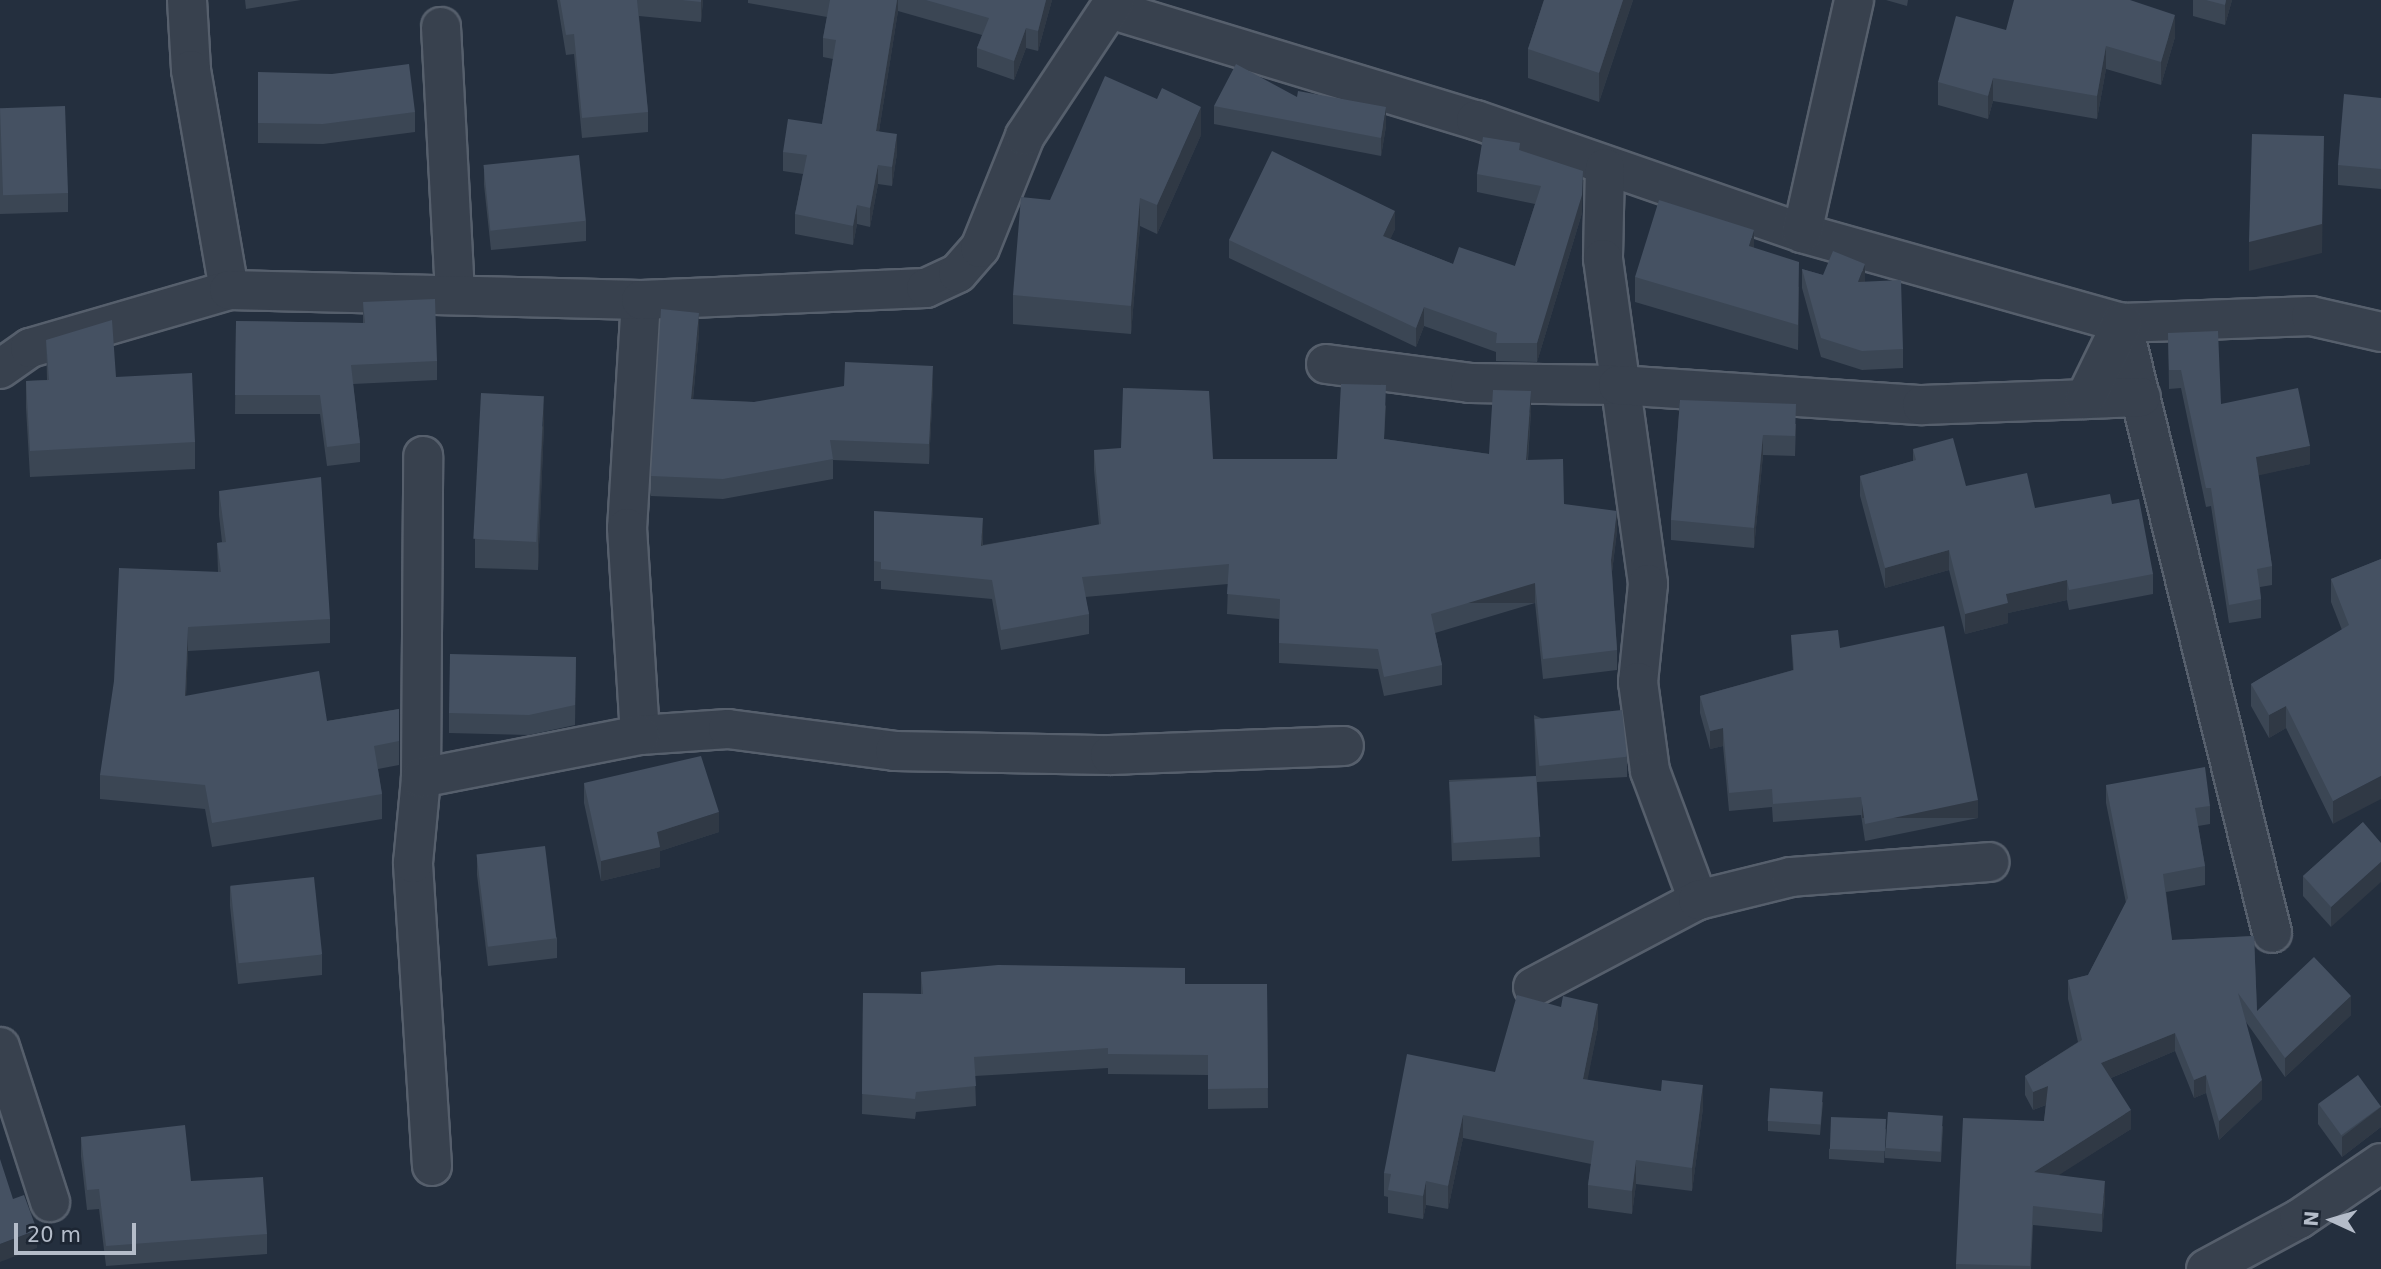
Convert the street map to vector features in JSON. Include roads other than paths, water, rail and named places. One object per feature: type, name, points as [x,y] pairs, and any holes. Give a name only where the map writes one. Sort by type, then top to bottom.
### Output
[{"type":"street","points":[[187,0],[191,70],[229,290]]},
{"type":"street","points":[[1802,233],[1854,0]]},
{"type":"street","points":[[0,369],[30,348],[229,290],[455,293],[640,300],[926,288],[958,273],[980,248],[1025,136],[1112,5],[1476,120],[1605,168],[1802,233],[2122,323],[2311,316],[2381,332]]},
{"type":"street","points":[[441,27],[455,293]]},
{"type":"street","points":[[1605,168],[1602,260],[1648,584],[1638,682],[1650,771],[1698,900]]},
{"type":"street","points":[[640,300],[627,528],[640,735]]},
{"type":"street","points":[[2122,323],[2272,933]]},
{"type":"street","points":[[2085,399],[2122,323]]},
{"type":"street","points":[[1326,364],[1470,383],[1618,386],[1922,405],[2141,397]]},
{"type":"street","points":[[423,456],[421,778],[413,863],[432,1166]]},
{"type":"street","points":[[421,778],[640,735],[728,729],[895,751],[1070,754],[1344,746]]},
{"type":"street","points":[[1533,987],[1698,900],[1791,877],[1989,862]]},
{"type":"street","points":[[0,1047],[50,1202]]},
{"type":"street","points":[[2206,1269],[2299,1219],[2381,1163]]}]
